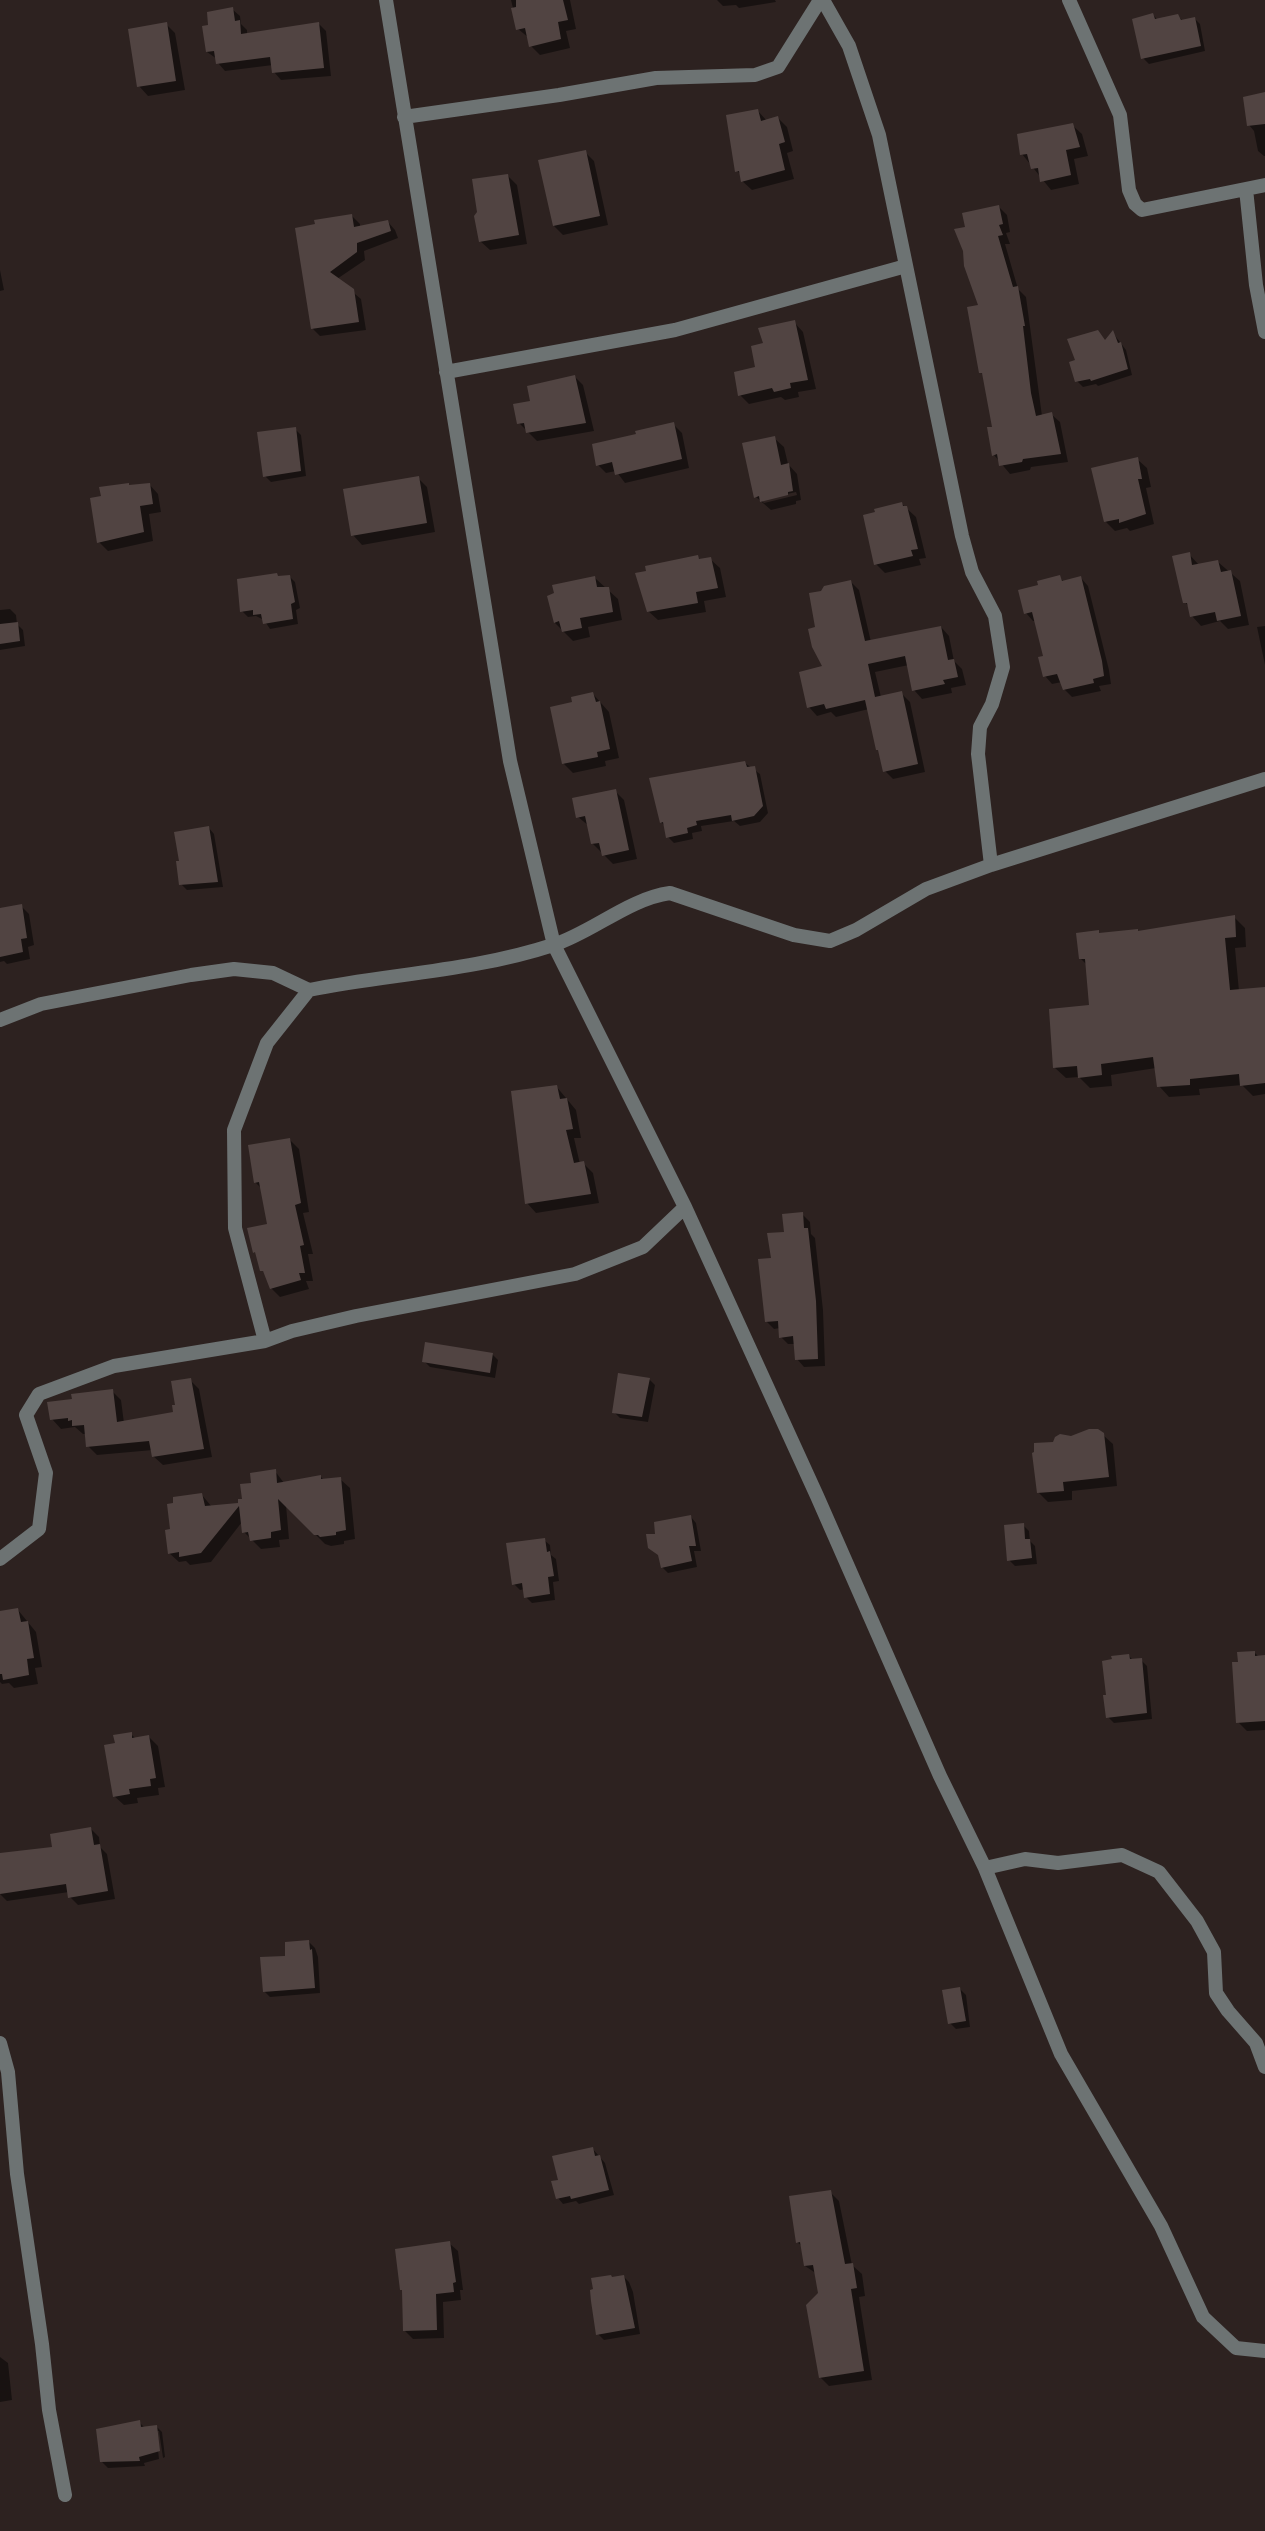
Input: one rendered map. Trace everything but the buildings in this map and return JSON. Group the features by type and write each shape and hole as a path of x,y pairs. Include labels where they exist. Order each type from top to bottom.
{"street":[{"path":"386,0 510,761 554,945 685,1208 828,1520 940,1776 985,1868 1061,2054 1161,2226 1203,2317 1236,2348 1265,2351"},
{"path":"404,117 656,78 755,75 778,67 821,0 849,46 879,135 962,536 972,572 995,616 1003,667 992,704 980,727 978,754 991,865"},
{"path":"1069,0 1119,115 1129,190 1135,204 1142,210 1265,184"},
{"path":"1246,189 1256,285 1265,332"},
{"path":"446,372 675,330 906,266"},
{"path":"0,1020 41,1004 234,969 273,973 309,990 358,980 465,966 554,945 613,918 651,896 670,893 794,935 830,941 856,930 926,889 991,865 1265,779"},
{"path":"265,1341 234,1228 234,1130 267,1043 309,990"},
{"path":"0,1559 39,1529 46,1473 26,1415 38,1394 114,1366 265,1341 292,1331 356,1316 575,1274 643,1247 685,1208"},
{"path":"985,1868 1024,1859 1058,1863 1122,1855 1159,1872 1203,1931 1214,1952 1216,1993 1256,2043 1265,2067"},
{"path":"0,2043 8,2072 17,2174 49,2410 65,2494"}]}
